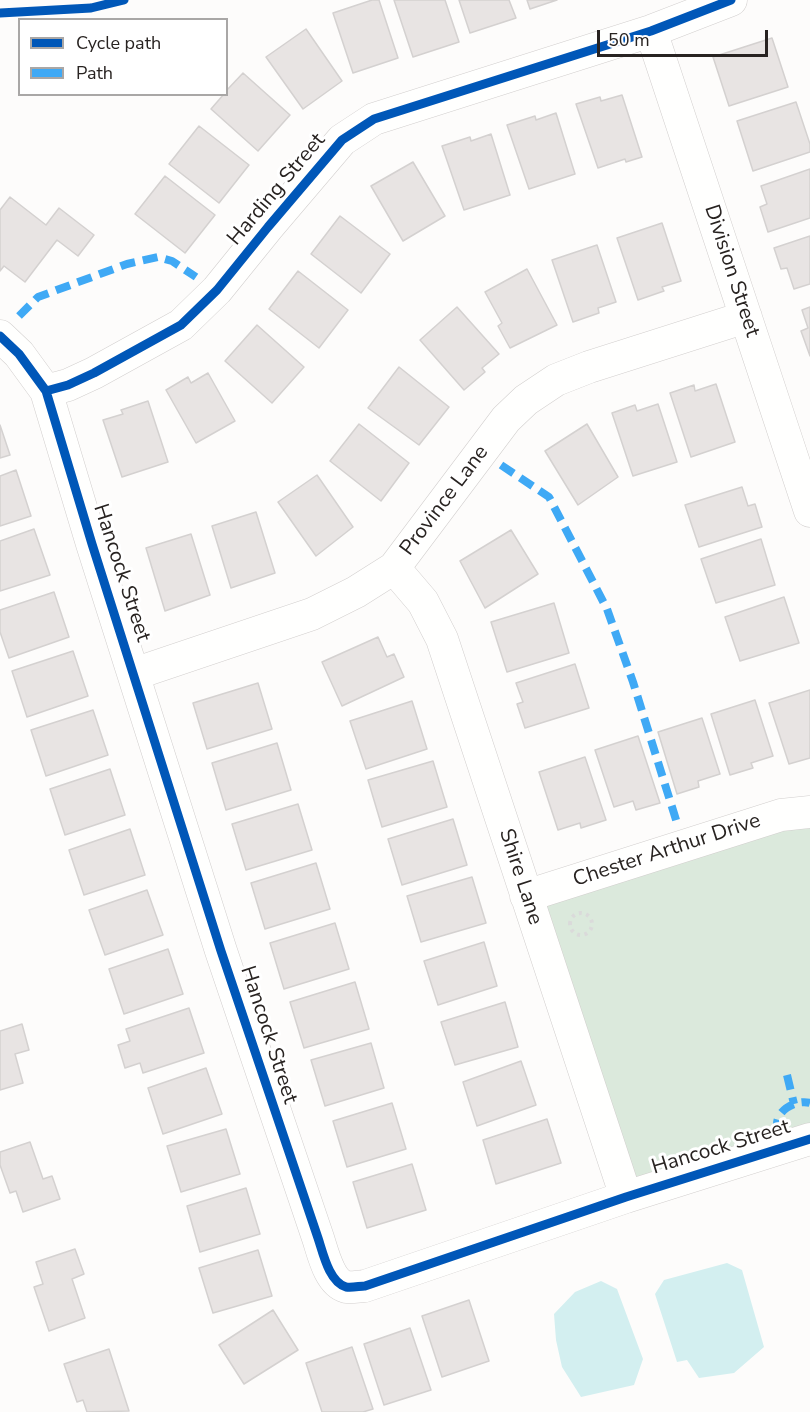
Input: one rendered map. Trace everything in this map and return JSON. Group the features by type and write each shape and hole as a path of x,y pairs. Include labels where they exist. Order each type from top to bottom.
{"street":[{"name":"Harding Street","path":"46,392 94,373 181,325 217,290 342,140 374,119 651,31 731,0"},
{"name":"Division Street","path":"651,31 810,511"},
{"name":"Province Lane","path":"134,674 312,614 356,592 394,568 506,419 526,400 555,380 746,317"},
{"name":"Hancock Street","path":"0,336 19,354 46,392 221,951 290,1158 331,1272 338,1282 347,1287 365,1286 626,1197 809,1143"},
{"name":"Shire Lane","path":"394,568 423,602 442,639 626,1197"},
{"name":"Chester Arthur Drive","path":"526,896 780,815 810,812"}],"path":[{"path":"579,913 585,914 590,919 591,929 586,934 576,934 570,926 571,919 579,913"},
{"path":"565,916 571,919"}],"green space":[{"path":"810,828 810,1125 634,1182 545,905 786,829"}],"water":[{"path":"727,1263 742,1270 764,1347 734,1373 699,1378 687,1360 677,1362 655,1294 664,1280"},
{"path":"601,1281 617,1289 643,1359 634,1385 581,1397 562,1367 556,1340 554,1314 575,1292"}],"building":[{"path":"372,0 379,0 398,58 353,73 333,13"},
{"path":"394,0 445,0 459,42 413,57"},
{"path":"459,0 509,0 516,18 470,33"},
{"path":"527,0 557,0 530,9"},
{"path":"306,29 342,81 303,109 266,57"},
{"path":"772,38 788,87 729,106 713,57"},
{"path":"243,73 290,115 258,151 211,109 222,96 228,96 228,89"},
{"path":"622,95 642,157 626,162 625,159 598,168 576,104 600,97 601,101"},
{"path":"796,102 810,144 810,152 753,171 737,121"},
{"path":"556,113 575,174 529,189 507,125 535,116 536,120"},
{"path":"199,126 249,165 219,203 169,164"},
{"path":"491,134 510,195 464,210 442,146 470,137 471,141"},
{"path":"413,162 445,216 403,241 371,186"},
{"path":"810,169 810,218 768,232 760,207 767,204 761,186"},
{"path":"165,176 215,215 185,253 135,214"},
{"path":"10,197 46,225 59,208 94,235 78,256 57,240 25,282 4,266 0,271 0,210"},
{"path":"340,216 390,254 361,293 311,254"},
{"path":"662,223 681,281 662,287 664,291 638,300 617,238"},
{"path":"810,236 810,284 794,289 787,268 781,269 774,248"},
{"path":"597,245 616,302 598,308 599,313 573,322 552,260"},
{"path":"527,269 557,325 510,348 498,326 502,323 485,292"},
{"path":"298,271 348,310 319,348 269,309"},
{"path":"457,307 499,354 482,368 485,372 464,390 420,340"},
{"path":"810,307 810,356 801,331 808,328 802,310"},
{"path":"257,325 304,367 272,403 225,361"},
{"path":"399,367 449,407 419,445 368,408"},
{"path":"208,373 235,421 196,443 166,390 188,377 191,383"},
{"path":"716,384 735,442 691,457 670,393 694,385 695,391"},
{"path":"148,401 168,462 122,477 103,420 123,414 121,410"},
{"path":"658,404 677,462 633,476 612,413 635,405 637,411"},
{"path":"359,424 409,463 381,501 330,461"},
{"path":"587,424 618,477 578,505 545,451"},
{"path":"0,425 10,455 0,458"},
{"path":"16,470 31,516 0,526 0,476"},
{"path":"317,475 353,527 316,556 278,502"},
{"path":"742,487 748,506 755,504 762,527 699,547 685,505"},
{"path":"256,512 275,573 231,588 212,526"},
{"path":"34,529 50,575 0,591 0,541"},
{"path":"511,530 538,574 485,608 460,561"},
{"path":"191,534 210,595 165,611 146,548"},
{"path":"761,539 775,585 716,603 701,559"},
{"path":"54,592 69,637 9,658 0,632 0,610"},
{"path":"784,597 799,643 740,661 725,617"},
{"path":"554,603 569,653 507,672 491,622"},
{"path":"378,637 387,657 394,654 404,677 342,706 322,662"},
{"path":"73,651 88,696 27,717 12,671"},
{"path":"575,664 589,708 525,728 517,704 523,702 516,683"},
{"path":"258,683 272,729 207,749 193,703"},
{"path":"810,690 810,758 789,764 769,703"},
{"path":"755,700 773,756 751,763 753,768 730,775 711,714"},
{"path":"412,701 427,749 366,769 350,721"},
{"path":"93,710 108,755 46,776 31,730"},
{"path":"702,718 720,774 698,781 699,787 677,794 658,732"},
{"path":"638,736 660,803 636,810 633,801 614,807 595,750"},
{"path":"277,743 291,790 226,810 212,763"},
{"path":"585,757 606,820 581,828 580,823 558,830 539,772"},
{"path":"433,761 447,807 382,827 368,780"},
{"path":"110,769 125,815 65,835 50,789"},
{"path":"298,804 312,850 246,870 232,824"},
{"path":"453,819 467,865 402,885 388,839"},
{"path":"130,829 145,875 84,895 69,850"},
{"path":"316,863 330,909 265,929 251,883"},
{"path":"472,877 486,923 421,942 407,896"},
{"path":"147,890 163,935 105,955 89,910"},
{"path":"335,923 349,969 284,989 270,943"},
{"path":"484,942 497,986 438,1005 424,961"},
{"path":"168,949 183,994 124,1014 109,969"},
{"path":"355,982 369,1029 304,1048 290,1002"},
{"path":"505,1002 518,1047 455,1065 441,1022"},
{"path":"189,1008 204,1053 143,1073 140,1063 125,1068 118,1045 130,1041 126,1029"},
{"path":"22,1024 29,1050 15,1054 23,1083 0,1090 0,1031"},
{"path":"371,1043 384,1088 325,1106 311,1060"},
{"path":"521,1061 536,1105 477,1126 463,1082"},
{"path":"206,1068 222,1114 163,1134 148,1088"},
{"path":"392,1103 406,1149 347,1167 333,1121"},
{"path":"547,1119 561,1163 496,1184 483,1140"},
{"path":"226,1129 240,1174 181,1192 167,1146"},
{"path":"30,1142 43,1179 52,1176 60,1199 23,1212 16,1191 10,1193 0,1165 0,1152"},
{"path":"412,1164 426,1210 367,1228 353,1182"},
{"path":"246,1188 260,1234 200,1252 187,1206"},
{"path":"75,1249 84,1274 72,1279 85,1318 49,1331 34,1287 43,1284 36,1262"},
{"path":"258,1250 272,1296 213,1313 199,1268"},
{"path":"469,1300 489,1361 442,1377 422,1316"},
{"path":"273,1310 298,1350 244,1384 219,1345"},
{"path":"410,1328 431,1390 384,1405 364,1344"},
{"path":"352,1347 373,1409 363,1412 322,1412 306,1363"},
{"path":"109,1349 129,1411 87,1412 83,1400 77,1402 64,1364"}],"marked path":[{"path":"19,316 38,297 127,264 158,257 172,261 196,277"},
{"path":"501,465 549,497 607,609 633,682 677,823"},
{"path":"787,1075 794,1104"},
{"path":"780,1134 777,1126 784,1110 794,1104 810,1103"}],"cycle path":[{"path":"0,13 91,8 124,0"},
{"path":"46,391 68,385 94,373 181,325 217,290 342,140 374,119 651,31 731,0"},
{"path":"0,336 19,354 46,391 221,951 325,1259 331,1273 340,1284 346,1287 365,1286 626,1197 810,1139"}]}
